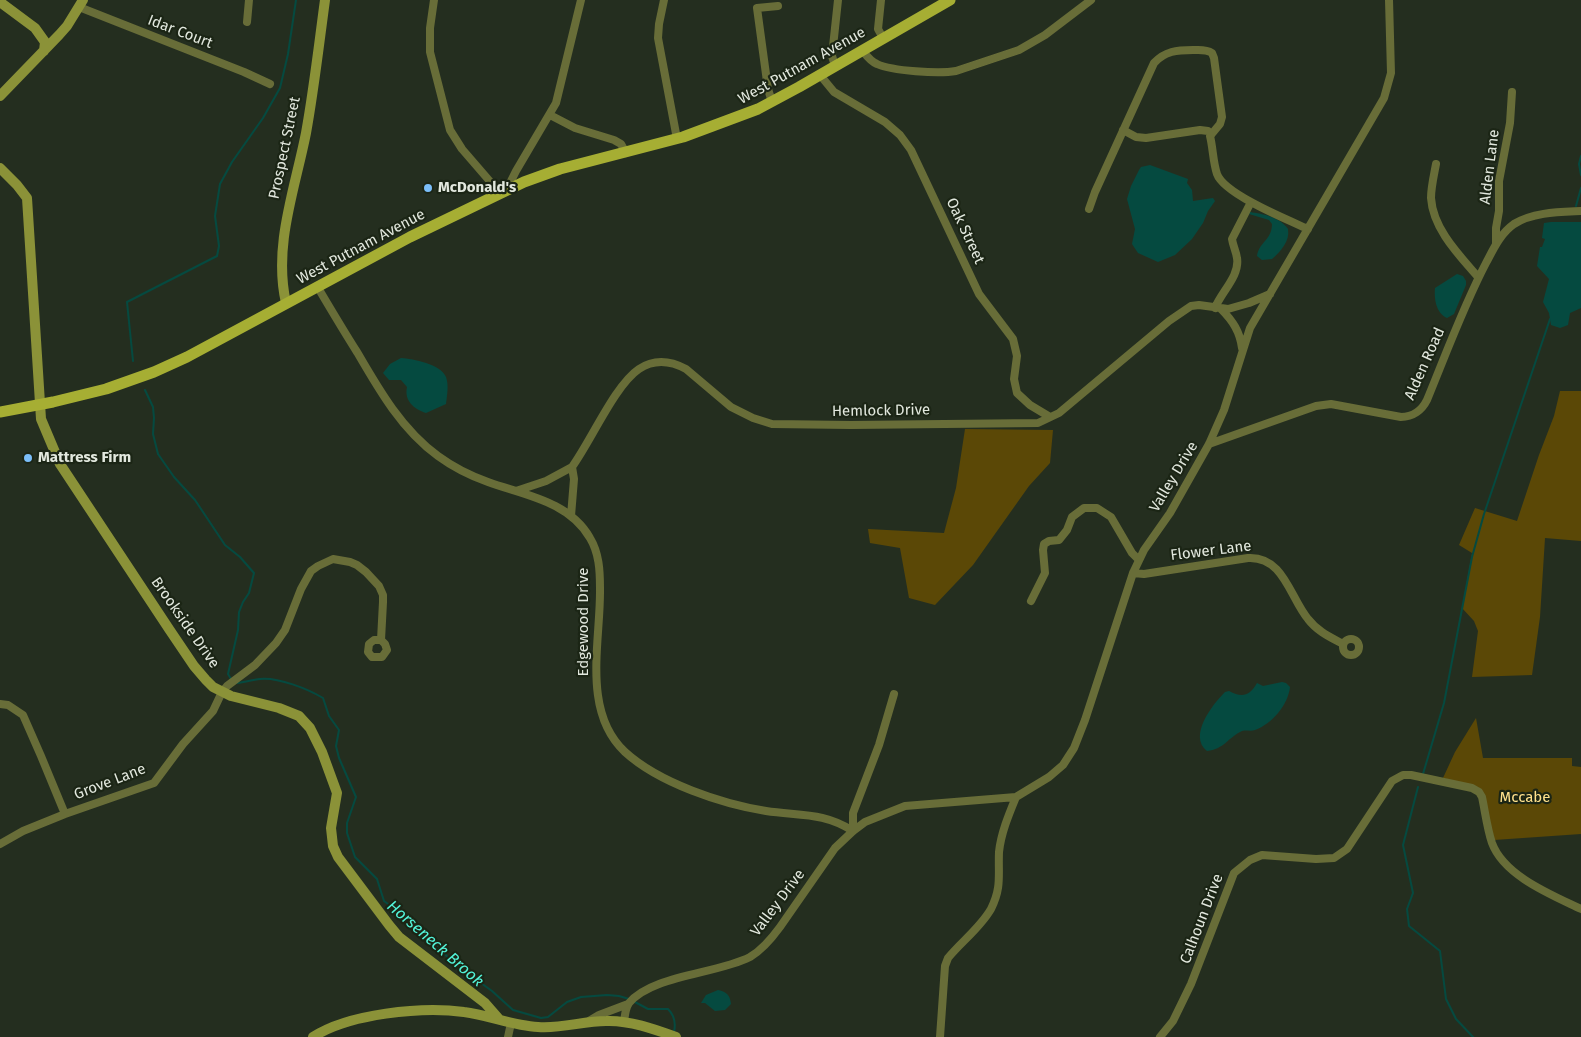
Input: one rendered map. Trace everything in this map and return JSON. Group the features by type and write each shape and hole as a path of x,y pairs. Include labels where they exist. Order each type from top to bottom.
{"main road":[{"name":"West Putnam Avenue","path":"0,412 94,392 154,372 410,236 504,191 549,173 677,139 744,116 820,75 950,0"}],"street":[{"path":"247,22 249,0"},
{"name":"Prospect Street","path":"286,303 282,282 286,218 305,134 325,0"},
{"path":"434,0 430,28 430,52 450,130 462,149 504,191 550,115 561,87 581,0"},
{"path":"664,0 658,38 677,139"},
{"path":"835,66 832,56 838,0"},
{"path":"881,0 878,29 883,38"},
{"path":"862,50 870,60 887,67 946,73 956,71 1018,50 1044,35 1091,0"},
{"name":"Valley Drive","path":"588,1022 660,984 726,966 752,956 770,939 792,912 835,848 866,822 905,806 1016,796 1049,777 1063,765 1074,748 1085,720 1133,573 1144,550 1170,513 1209,444 1224,410 1250,328 1384,98 1391,73 1389,0"},
{"path":"0,2 35,28 45,42 44,51"},
{"path":"0,96 67,26 81,3"},
{"name":"Idar Court","path":"81,3 270,84"},
{"path":"772,102 768,89 757,8 778,6"},
{"path":"1089,209 1154,64 1159,58 1174,50 1206,50 1212,53 1222,117 1220,124 1211,135"},
{"name":"Oak Street","path":"820,75 834,92 885,122 900,135 911,150 979,294 1013,339 1017,356 1014,380 1017,393 1030,405 1050,417"},
{"name":"Alden Lane","path":"1496,244 1499,182 1510,124 1512,92"},
{"path":"550,115 575,128 614,140 621,144 626,153"},
{"path":"1124,130 1136,136 1146,138 1200,130 1208,132 1211,135 1217,174 1223,182 1251,202 1308,229"},
{"path":"1436,164 1431,198 1436,221 1478,277"},
{"name":"Brookside Drive","path":"0,168 24,192 28,204 41,419 66,474 194,666 206,680 239,699 290,712 299,716 304,721 316,738 337,793 330,828 333,846 338,858 389,926 400,937 484,1003 499,1019"},
{"path":"1242,350 1241,338 1237,328 1218,308 1219,298 1235,275 1237,259 1232,239 1251,202"},
{"name":"Alden Road","path":"1209,444 1316,406 1331,404 1401,417 1418,412 1423,408 1427,400 1478,277 1504,232 1524,219 1535,216 1581,211"},
{"name":"Edgewood Drive","path":"317,286 380,390 398,416 417,438 439,457 455,467 481,479 555,505 572,516 588,535 598,558 600,596 598,692 602,715 618,745 636,761 655,772 686,788 714,799 767,811 820,816 841,823 853,831"},
{"name":"Hemlock Drive","path":"516,491 546,481 572,467 624,384 639,369 650,364 670,362 686,369 731,407 752,418 772,424 1038,423 1059,413 1169,321 1191,306 1199,305 1218,308 1249,303 1270,294"},
{"path":"572,467 574,479 572,516"},
{"path":"1032,601 1045,573 1044,544 1049,541 1059,540 1067,530 1072,517 1084,508 1097,508 1111,517 1129,548 1139,560"},
{"name":"Flower Lane","path":"1133,573 1144,574 1248,558 1262,560 1285,578 1307,618 1322,633 1343,644"},
{"path":"224,689 255,664 276,643 285,630 311,571 333,560 357,565 379,586 383,595 381,640"},
{"name":"Grove Lane","path":"0,844 23,831 65,814 154,783 183,744 213,711 224,689"},
{"path":"853,831 853,813 879,746 894,694"},
{"path":"0,704 8,705 23,715 65,814"},
{"name":"Calhoun Drive","path":"1160,1037 1173,1021 1191,984 1234,873 1250,860 1262,855 1316,859 1334,858 1347,849 1360,832 1392,781 1403,775 1410,774 1472,788 1479,792 1482,796 1492,843 1500,859 1525,880 1581,909"},
{"path":"940,1037 945,966 948,958 983,922 992,907 1000,885 999,853 1002,838 1016,796"},
{"path":"624,1022 631,1001"},
{"path":"313,1037 328,1028 352,1020 422,1010 465,1012 541,1028 588,1022 624,1022 672,1036"},
{"path":"508,1037 511,1023"}],"green space":[{"path":"1560,391 1581,391 1581,541 1545,538 1540,617 1532,675 1472,677 1478,631 1474,621 1462,608 1472,553 1459,545 1475,508 1517,521 1554,416"},
{"path":"965,429 1053,430 1050,463 1029,486 973,565 935,605 909,598 900,548 870,543 868,529 944,533 956,488"},
{"name":"Mccabe","path":"1476,718 1483,758 1572,758 1572,766 1581,767 1581,834 1494,840 1482,792 1478,787 1443,778 1455,752"}],"water":[{"path":"1150,165 1188,179 1187,183 1192,190 1193,201 1213,198 1215,201 1192,239 1175,255 1158,262 1138,253 1132,244 1135,229 1127,199 1131,186 1141,167"},
{"path":"1250,212 1276,219 1288,229 1286,242 1272,259 1262,260 1257,256 1260,247 1270,234 1272,224 1269,220 1249,214"},
{"path":"1581,222 1581,308 1570,313 1568,325 1560,328 1551,325 1549,313 1543,302 1549,279 1537,266 1540,247 1542,247 1545,239 1542,238 1544,223"},
{"path":"1457,274 1463,276 1466,285 1454,314 1447,318 1440,313 1436,305 1435,288"},
{"path":"401,358 426,363 443,372 446,377 448,390 446,404 426,413 411,404 406,392 407,387 401,380 389,380 383,373 390,364"},
{"path":"1282,682 1290,687 1289,694 1283,707 1273,719 1253,731 1242,731 1218,748 1207,751 1202,745 1201,729 1209,712 1225,692 1229,691 1242,695 1252,691 1257,683 1263,686"},
{"path":"718,990 728,994 730,998 731,1004 725,1010 715,1011 705,1003 701,1003 706,995"}],"waterway":[{"name":"Horseneck Brook","path":"133,361 127,302 217,256 219,246 215,216 220,184 280,88 288,54 296,0"},
{"path":"1581,156 1579,164 1581,175"},
{"path":"1576,206 1581,188"},
{"path":"1423,774 1444,703 1472,557 1484,514 1550,319"},
{"name":"Horseneck Brook","path":"145,390 153,407 153,434 158,454 174,477 195,500 225,545 240,557 254,573 249,593 239,612 238,630 228,674 231,679"},
{"name":"Horseneck Brook","path":"235,682 260,679 275,680 301,688 323,698 329,716 339,730 336,746 339,758 356,797 347,823 347,833 355,857 377,879 384,901 424,931 452,962 492,991 513,1010 541,1018 548,1017 567,1002 581,997 607,995 629,999"},
{"path":"1418,787 1403,845 1413,893 1407,909 1409,926 1440,951 1446,999 1456,1019 1473,1037"},
{"name":"Horseneck Brook","path":"633,1001 648,1009 668,1009 674,1020 674,1032"}],"place":[{"name":"McDonald's","path":"428,188"},
{"name":"Mattress Firm","path":"28,458"}]}
